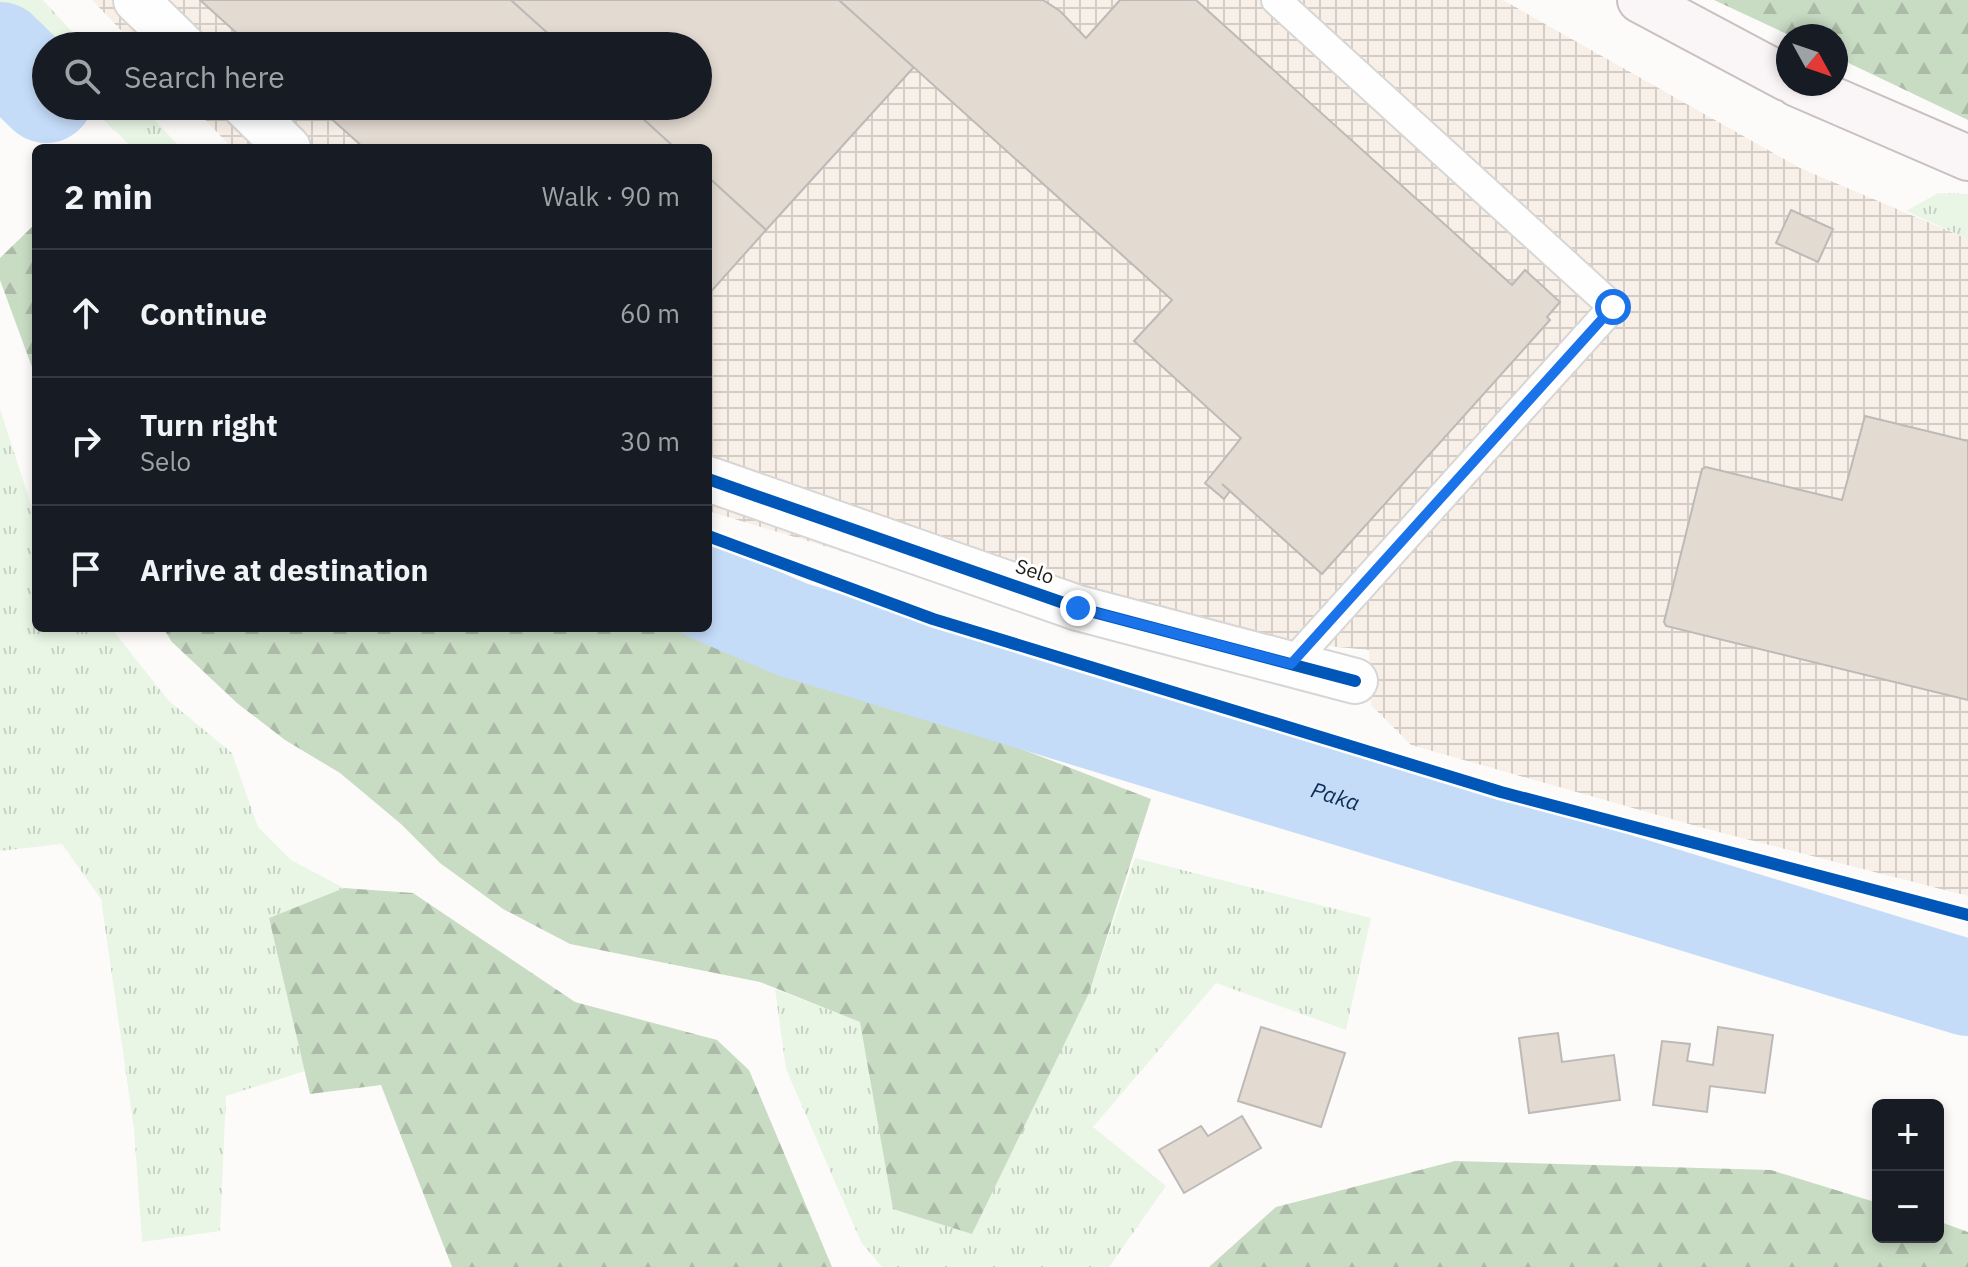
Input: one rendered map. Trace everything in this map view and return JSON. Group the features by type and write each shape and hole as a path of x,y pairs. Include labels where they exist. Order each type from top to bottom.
{"main road":[{"path":"1640,0 1776,73"},
{"path":"1825,96 1968,158"}],"street":[{"path":"136,0 169,32"},
{"path":"259,120 284,144"},
{"name":"Selo","path":"712,480 1078,608 1355,681"}],"lane":[{"path":"1276,0 1613,307 1291,664"}],"shaded area":[{"path":"92,0 1503,0 1800,168 1968,239 1968,896 1703,828 1411,745 1371,705 1369,650 1076,622 712,512 712,144 228,144 205,120 712,120 712,32 123,32"}],"green space":[{"path":"0,0 43,0 72,32 32,32 32,48 0,13"},
{"path":"1714,0 1968,0 1968,120 1848,63 1848,24 1776,24 1776,29"},
{"path":"104,120 154,120 177,144 129,144"},
{"path":"1938,193 1968,194 1968,239 1906,211"},
{"path":"32,227 32,367 0,280 0,258"},
{"path":"0,409 32,508 32,632 114,632 169,701 232,753 258,827 291,860 344,888 269,918 305,1071 226,1096 220,1231 142,1242 134,1129 101,899 62,844 0,851"},
{"path":"712,630 1151,799 1089,993 972,1234 893,1209 860,1022 760,982 570,944 503,909 440,863 401,824 340,773 285,740 237,703 172,642 166,632 712,632"},
{"path":"1135,858 1371,918 1346,1030 1216,983 1093,1127 1166,1186 1109,1267 882,1267 861,1242 786,1069 775,989 861,1022 893,1209 1089,993"},
{"path":"344,888 413,893 575,1002 717,1040 749,1070 832,1267 452,1267 381,1085 310,1094 269,918"},
{"path":"1455,1161 1771,1170 1872,1201 1872,1243 1944,1243 1944,1223 1968,1232 1968,1267 1209,1267 1276,1207"}],"building":[{"path":"200,0 511,0 546,32 235,32"},
{"path":"511,0 839,0 914,67 766,230 712,181 712,144 671,144 644,120 712,120 712,32 546,32"},
{"path":"839,0 1043,0 1060,11 1086,38 1120,0 1196,0 1512,285 1525,270 1560,302 1547,317 1550,320 1322,574 1230,491 1224,499 1205,483 1241,438 1134,341 1172,300"},
{"path":"333,120 644,120 671,144 360,144"},
{"path":"712,181 766,230 712,291"},
{"path":"1791,210 1833,229 1818,262 1776,243"},
{"path":"1865,416 1968,441 1968,700 1666,626 1664,622 1702,469 1706,467 1842,500"},
{"path":"1261,1027 1345,1053 1321,1127 1238,1101"},
{"path":"1718,1027 1773,1035 1765,1093 1710,1086 1707,1112 1653,1105 1662,1041 1690,1044 1687,1061 1713,1065"},
{"path":"1558,1033 1562,1062 1614,1055 1620,1100 1529,1113 1519,1038"},
{"path":"1242,1116 1261,1148 1184,1193 1159,1150 1201,1126 1208,1136"}],"waterway":[{"name":"Paka","path":"0,50 32,81"},
{"name":"Paka","path":"712,595 791,629 1968,988"}],"cycle path":[{"path":"712,480 1078,608 1355,681"},
{"path":"712,537 933,619 1501,792 1968,915"}],"route":[{"path":"1078,608 1291,664 1613,307"}]}
